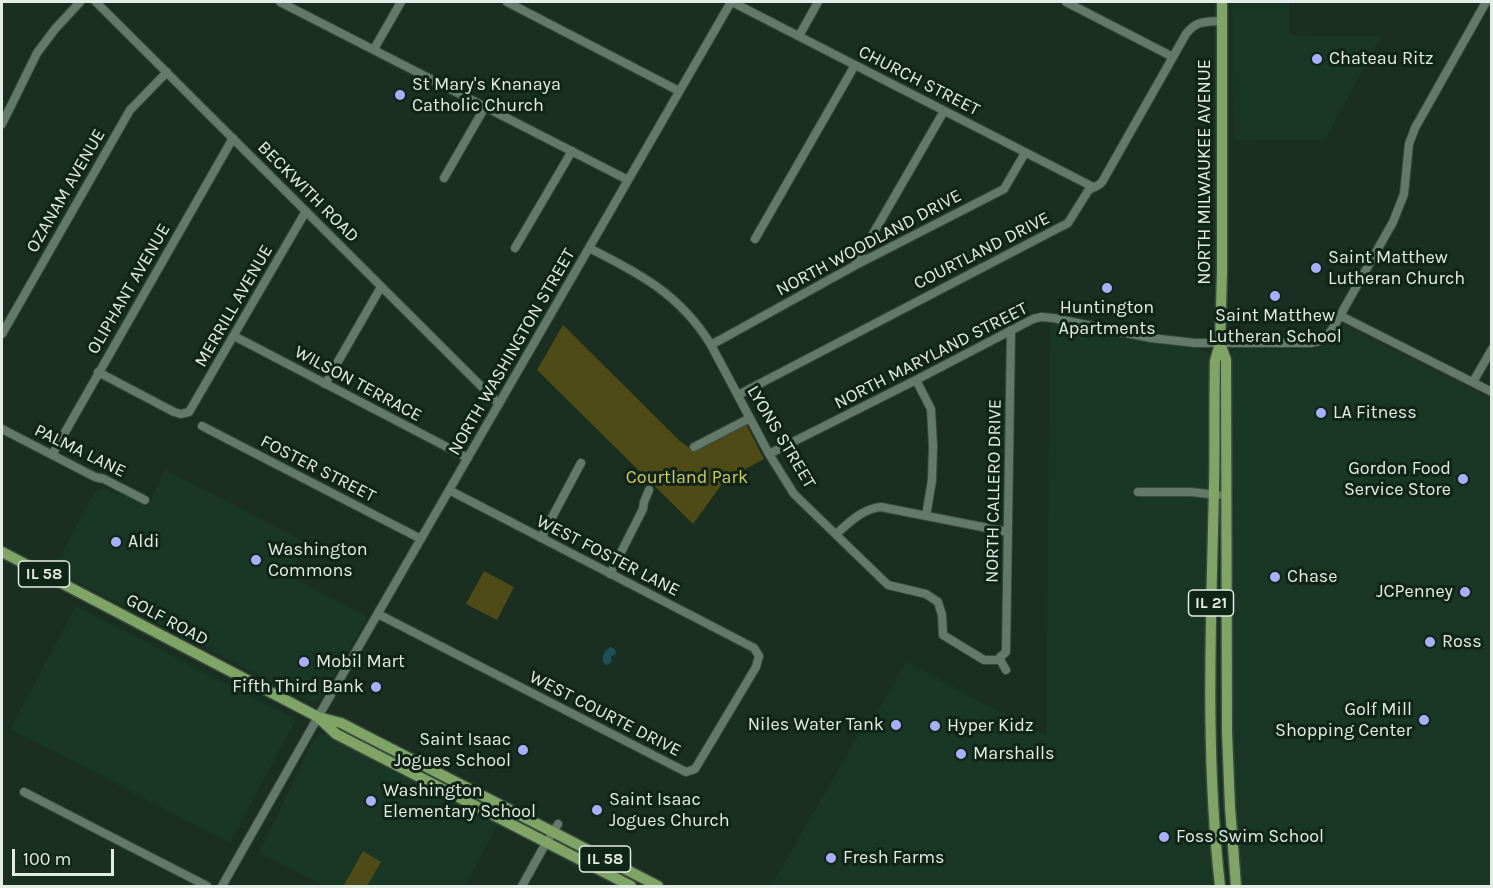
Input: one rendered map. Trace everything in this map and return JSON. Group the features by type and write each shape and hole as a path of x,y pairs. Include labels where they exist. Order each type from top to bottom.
{"main road":[{"name":"NORTH MILWAUKEE AVENUE","path":"1220,886 1213,809 1210,729 1215,361 1220,343 1222,247 1222,2"},
{"name":"NORTH MILWAUKEE AVENUE","path":"1220,343 1226,360 1227,742 1236,886"},
{"name":"GOLF ROAD","path":"2,552 318,717"},
{"name":"IL 58","path":"318,717 341,723 556,828 658,886"},
{"name":"IL 58","path":"318,717 336,734 630,886"}],"street":[{"path":"2,124 38,53 55,29 80,2"},
{"name":"BECKWITH ROAD","path":"96,2 499,404"},
{"path":"280,2 628,180"},
{"path":"374,49 401,2"},
{"path":"507,2 679,92"},
{"name":"NORTH WASHINGTON STREET","path":"222,886 732,2"},
{"name":"CHURCH STREET","path":"732,2 1093,188"},
{"path":"799,36 818,2"},
{"path":"1066,2 1173,57"},
{"name":"NORTH MARYLAND STREET","path":"769,454 1034,319 1047,317 1166,340 1220,343 1311,343 1320,341 1328,335 1341,316 1389,230 1404,194 1409,144 1415,128 1486,2"},
{"name":"COURTLAND DRIVE","path":"738,395 1068,223 1088,191 1096,188 1102,182 1192,27 1197,23 1222,21"},
{"path":"755,239 855,65"},
{"name":"OZANAM AVENUE","path":"2,334 130,110 167,72"},
{"path":"444,178 485,106"},
{"path":"854,266 944,111"},
{"name":"OLIPHANT AVENUE","path":"52,455 233,138"},
{"path":"515,248 572,151"},
{"name":"NORTH WOODLAND DRIVE","path":"711,345 854,266 1004,189 1025,153"},
{"name":"MERRILL AVENUE","path":"98,372 174,412 185,414 192,408 306,211"},
{"name":"LYONS STREET","path":"589,248 627,267 660,288 700,327 769,454 794,494 888,585 926,594 938,602 942,615 943,635 984,660 999,658"},
{"path":"325,384 381,287"},
{"path":"1341,316 1491,392"},
{"name":"NORTH CALLERO DRIVE","path":"999,658 1006,652 1011,330"},
{"name":"WILSON TERRACE","path":"234,336 468,458"},
{"path":"1473,382 1491,349"},
{"path":"916,380 931,409 932,480 926,516"},
{"path":"694,447 750,418"},
{"name":"FOSTER STREET","path":"202,426 421,539"},
{"name":"PALMA LANE","path":"2,429 145,500"},
{"path":"541,538 581,463"},
{"name":"WEST FOSTER LANE","path":"449,490 754,648"},
{"path":"610,574 644,509 649,490"},
{"path":"1138,492 1191,492 1226,496"},
{"path":"836,534 859,514 881,507 1008,532"},
{"name":"WEST COURTE DRIVE","path":"378,614 686,772 695,769 756,667 759,656 754,648"},
{"path":"999,658 1006,670"},
{"path":"24,792 207,886"},
{"path":"522,886 556,828"}],"shaded area":[{"path":"1232,2 1289,2 1289,35 1381,36 1325,140 1233,141"},
{"path":"1050,323 1199,349 1208,352 1211,356 1204,736 1214,886 771,886 863,727 868,729 906,662 1046,735"},
{"name":"Golf Mill Shopping Center","path":"1343,326 1348,326 1491,398 1491,886 1242,886 1234,789 1230,573 1233,536 1230,482 1230,357 1233,350 1248,348 1313,349 1326,345"},
{"name":"Washington Commons","path":"165,469 307,543 289,576 368,617 319,700 313,702 302,698 50,568 56,558 59,559 91,498 97,491 103,488 118,495 119,492 148,507"},
{"path":"76,606 296,719 230,843 10,729"},
{"name":"Washington Elementary School","path":"329,734 499,822 465,886 324,886 259,853 312,742 318,735"}],"green space":[{"name":"Courtland Park","path":"563,325 680,441 694,451 746,424 764,459 725,480 693,524 537,370"},
{"path":"484,571 514,587 497,620 466,604"},
{"path":"363,851 381,862 367,886 344,885"}],"water":[{"path":"610,647 615,649 616,654 606,665 603,662 603,655"}],"place":[{"name":"Chateau Ritz","path":"1317,59"},
{"name":"St Mary's Knanaya Catholic Church","path":"400,95"},
{"name":"Saint Matthew Lutheran Church","path":"1316,268"},
{"name":"Huntington Apartments","path":"1107,288"},
{"name":"Saint Matthew Lutheran School","path":"1275,296"},
{"name":"LA Fitness","path":"1321,413"},
{"name":"Gordon Food Service Store","path":"1463,479"},
{"name":"Aldi","path":"116,542"},
{"name":"Washington Commons","path":"256,560"},
{"name":"Chase","path":"1275,577"},
{"name":"JCPenney","path":"1465,592"},
{"name":"Ross","path":"1430,642"},
{"name":"Mobil Mart","path":"304,662"},
{"name":"Fifth Third Bank","path":"376,687"},
{"name":"Golf Mill Shopping Center","path":"1424,720"},
{"name":"Niles Water Tank","path":"896,725"},
{"name":"Hyper Kidz","path":"935,726"},
{"name":"Saint Isaac Jogues School","path":"523,750"},
{"name":"Marshalls","path":"961,754"},
{"name":"Washington Elementary School","path":"371,801"},
{"name":"Saint Isaac Jogues Church","path":"597,810"},
{"name":"Foss Swim School","path":"1164,837"},
{"name":"Fresh Farms","path":"831,858"}]}
